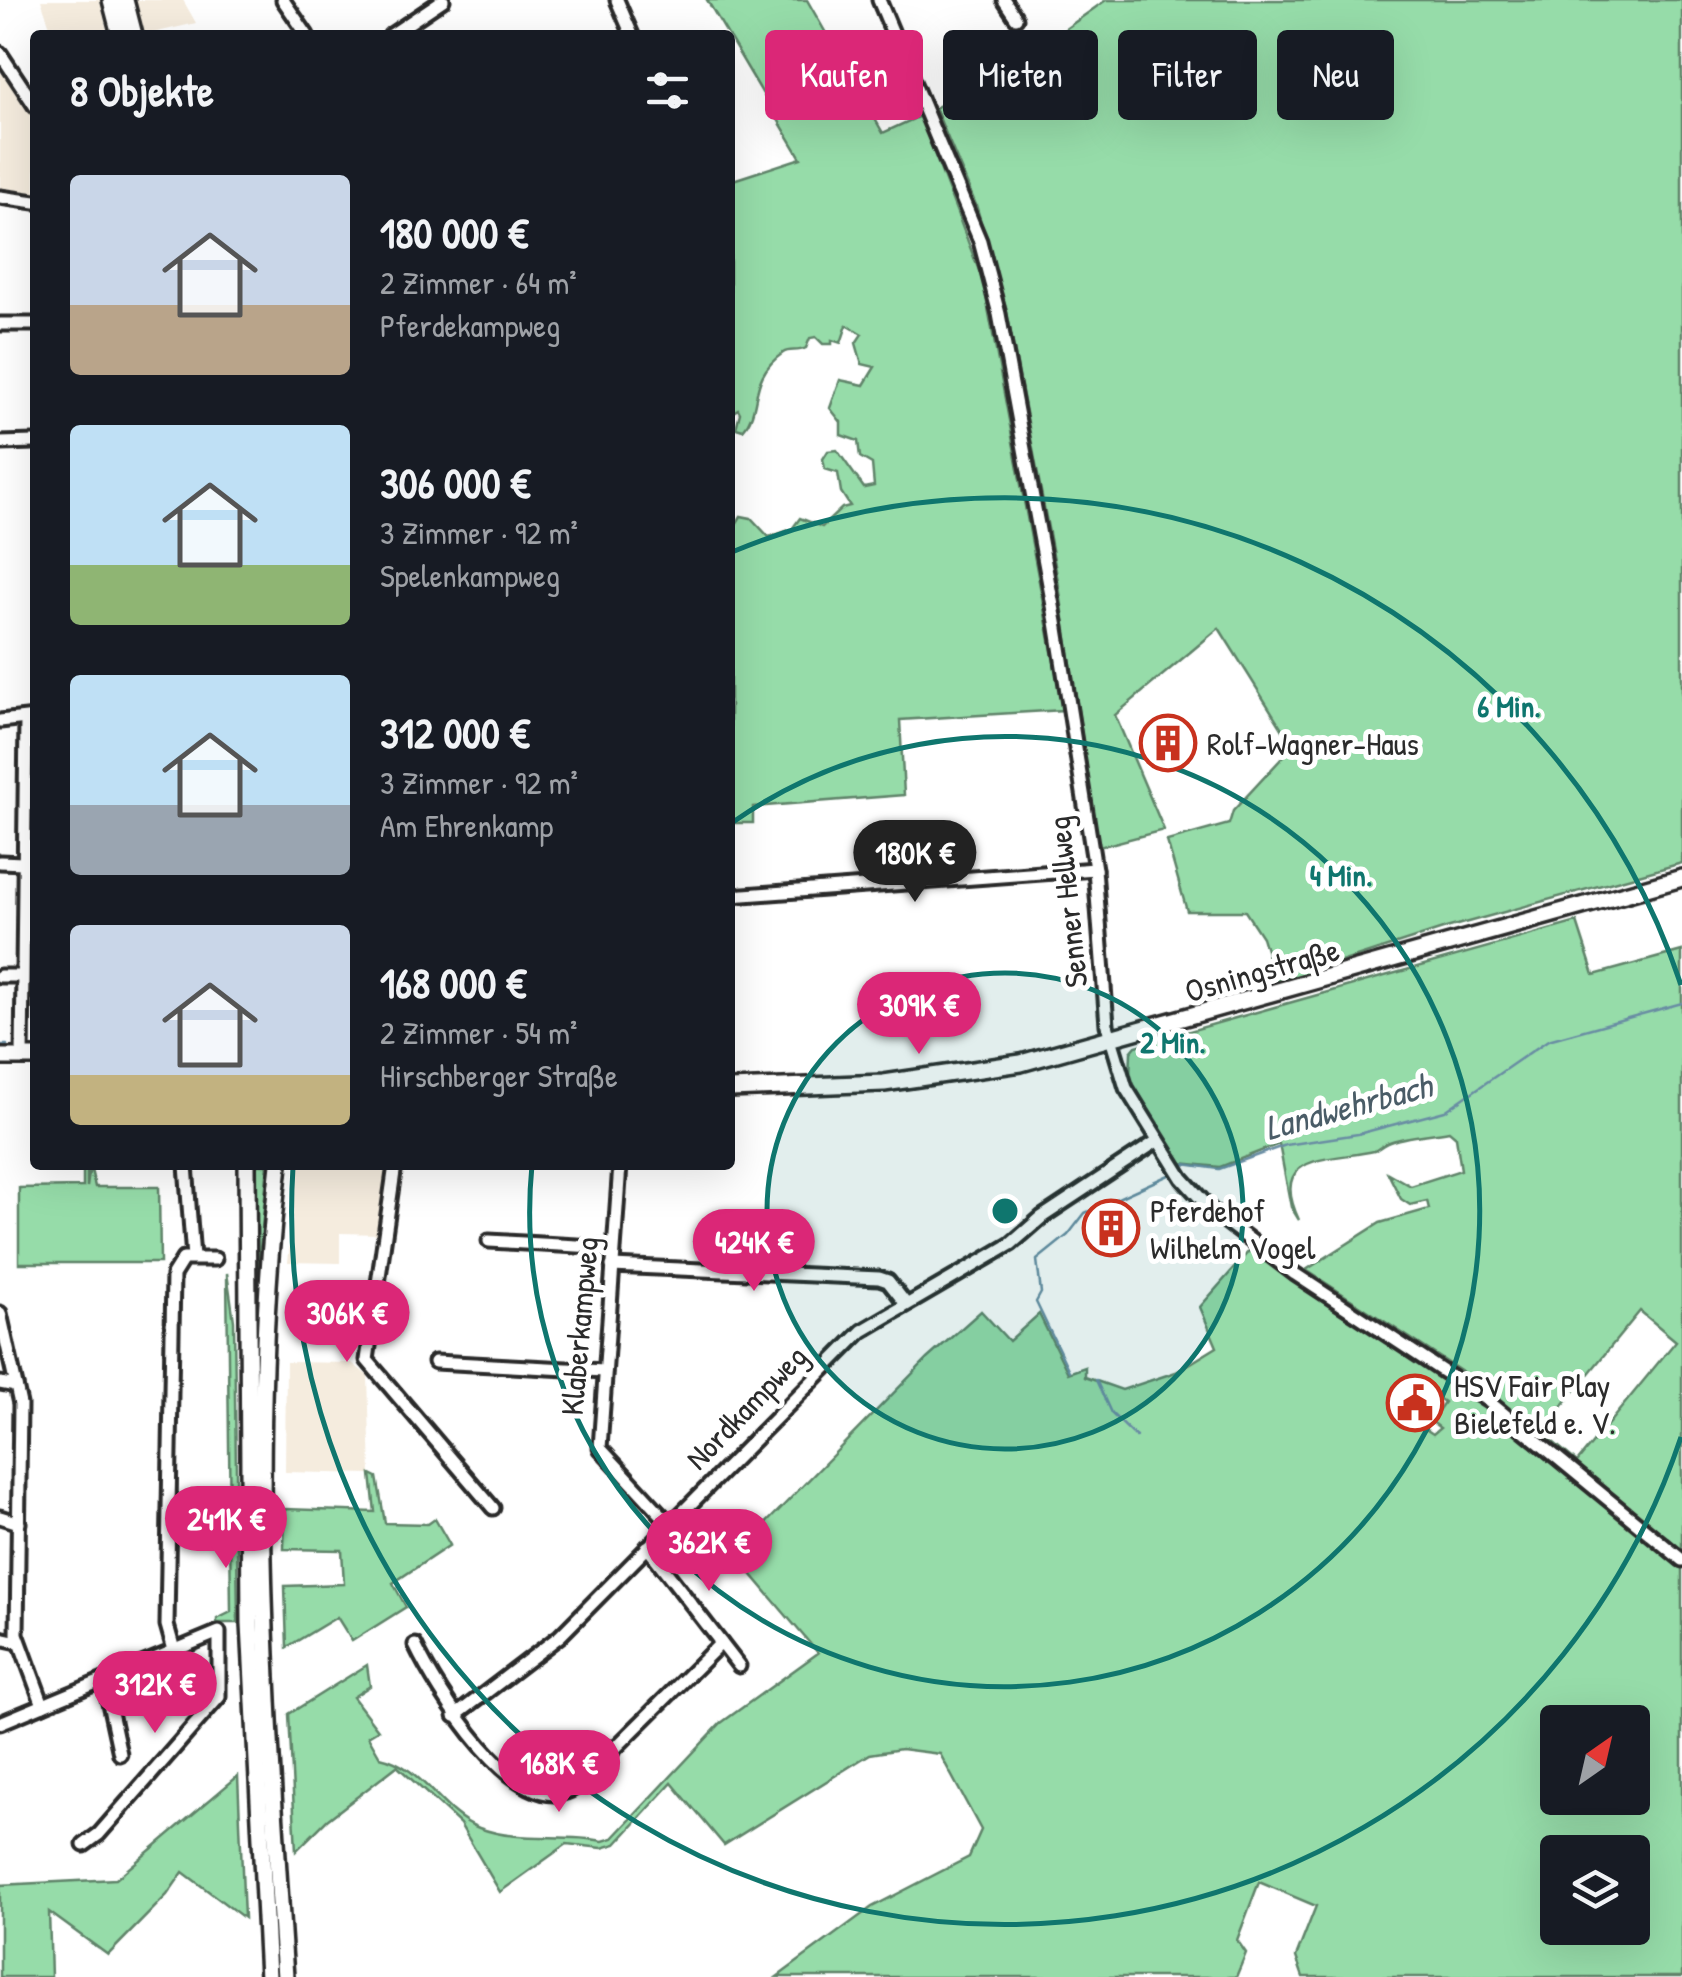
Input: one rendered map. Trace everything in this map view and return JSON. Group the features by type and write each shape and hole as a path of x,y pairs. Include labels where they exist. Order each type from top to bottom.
{"main road":[{"path":"111,0 119,30"},
{"path":"124,0 133,30"},
{"name":"Osningstraße","path":"735,1089 884,1083 962,1074 1110,1041 1682,878"},
{"path":"0,1057 29,1057"},
{"path":"247,1170 244,1260 250,1623 268,1977"},
{"path":"279,1170 268,1309 265,1542 285,1977"}],"street":[{"path":"283,0 304,30"},
{"path":"398,30 442,0"},
{"path":"618,0 630,30"},
{"name":"Senner Hellweg","path":"879,0 980,241 999,314 1056,622 1095,870 1110,1041 1126,1088 1192,1191 1222,1220 1294,1274 1488,1401 1682,1560"},
{"path":"1004,0 1016,18"},
{"path":"0,52 30,98"},
{"path":"0,198 30,201"},
{"path":"0,324 30,324"},
{"path":"0,443 30,442"},
{"path":"0,721 30,718 22,976 29,1057"},
{"path":"0,862 23,862"},
{"path":"735,896 1095,870"},
{"path":"0,976 22,976"},
{"name":"Nordkampweg","path":"456,1716 547,1647 850,1341 1011,1244 1042,1217 1157,1141"},
{"path":"186,1170 193,1258"},
{"path":"394,1170 367,1360 380,1381 493,1508"},
{"name":"Klaberkampweg","path":"620,1170 600,1448 670,1524"},
{"path":"489,1241 613,1248"},
{"path":"174,1650 167,1625 172,1275 180,1261 215,1259"},
{"path":"612,1266 878,1278 888,1281 906,1304"},
{"path":"0,1313 20,1404 18,1642 44,1705"},
{"path":"435,1362 604,1371"},
{"path":"0,1383 16,1386"},
{"path":"0,1517 19,1523"},
{"path":"647,1547 738,1666"},
{"path":"0,1724 219,1632 219,1697 99,1834 84,1845"},
{"path":"0,1638 18,1642"},
{"path":"415,1644 474,1740 537,1790 564,1794 721,1642"},
{"path":"104,1680 120,1754"}],"shaded area":[{"path":"41,0 100,0 107,30 51,30"},
{"path":"135,0 183,0 196,23 166,30 143,30"},
{"path":"4,72 30,111 30,192 0,189 0,74"},
{"path":"297,1170 390,1170 381,1234 340,1233 340,1263 288,1262"},
{"path":"286,1362 352,1363 368,1376 371,1474 285,1472"}],"green space":[{"path":"707,0 807,0 824,30 765,30 765,97 735,47 735,30 725,30"},
{"path":"1106,0 1682,0 1682,863 1446,928 1276,983 1262,937 1245,911 1187,911 1167,841 1229,824 1233,811 1293,746 1219,628 1115,715 1164,830 1099,847 1059,586 1006,307 976,205 935,108 943,103 943,120 1098,120 1098,30 1064,30"},
{"path":"778,120 876,120 883,133 911,120 922,120 983,281 1063,710 900,720 904,795 753,807 753,823 735,823 735,526 741,516 751,518 769,537 792,529 800,518 822,527 842,508 850,506 841,492 838,473 825,469 823,459 828,451 837,450 864,488 874,486 872,464 860,457 858,441 841,435 841,422 830,408 840,380 864,385 875,367 862,364 856,343 862,334 847,325 841,343 832,340 832,344 823,344 816,337 810,338 806,348 786,352 772,363 764,372 749,421 743,430 736,428 740,413 735,411 735,179 801,158"},
{"path":"1577,922 1594,975 1682,951 1682,1977 1303,1977 1296,1957 1316,1906 1259,1882 1237,1940 1246,1953 1236,1977 777,1977 872,1907 969,1857 981,1830 940,1754 901,1749 870,1754 724,1845 672,1783 616,1844 602,1848 567,1844 500,1892 460,1824 397,1766 327,1820 296,1851 289,1714 367,1665 370,1686 353,1697 378,1730 368,1736 380,1757 395,1762 420,1779 465,1821 509,1835 603,1841 613,1838 721,1723 818,1653 735,1555 927,1359 981,1311 1009,1341 1039,1314 1068,1373 1085,1367 1085,1377 1122,1390 1176,1372 1217,1347 1200,1307 1250,1250 1482,1406 1488,1400 1479,1383 1306,1270 1380,1223 1429,1209 1427,1201 1410,1205 1401,1199 1388,1173 1411,1186 1461,1170 1456,1137 1449,1131 1410,1137 1374,1151 1308,1164 1297,1171 1291,1182 1291,1198 1299,1220 1291,1207 1279,1144 1220,1167 1180,1163 1130,1078 1131,1052 1136,1046","holes":["1640,1311 1676,1341 1577,1462 1541,1432","1411,1380 1444,1402 1431,1421 1440,1428 1433,1434 1392,1407"]},
{"path":"83,1170 87,1170 87,1187 91,1170 95,1187 159,1187 160,1263 19,1263 19,1188 83,1187"},
{"path":"253,1170 268,1170 257,1281 267,1804 278,1977 273,1977 256,1585"},
{"path":"227,1273 234,1321 238,1623 217,1623 217,1619 231,1612"},
{"path":"371,1474 377,1477 385,1523 428,1524 435,1519 450,1545 393,1583 406,1607 352,1641 337,1617 287,1647 285,1586 344,1584 342,1550 284,1549 285,1509 375,1512"},
{"path":"238,1776 244,1918 183,1872 167,1895 108,1955 49,1912 51,1977 0,1977 0,1885 116,1879"}],"waterway":[{"name":"Landwehrbach","path":"1184,1164 1219,1169 1286,1145 1358,1134 1445,1111 1548,1040 1682,1003"},
{"path":"0,1045 7,1045"},
{"name":"Landwehrbach","path":"1069,1371 1036,1302 1041,1293 1037,1260 1068,1235 1085,1213 1171,1174"},
{"name":"Landwehrbach","path":"1096,1380 1111,1413 1136,1437"}],"place":[{"name":"Rolf-Wagner-Haus","path":"1168,743"},
{"name":"Pferdehof Wilhelm Vogel","path":"1111,1228"},
{"name":"HSV Fair Play Bielefeld e. V.","path":"1415,1403"}]}
